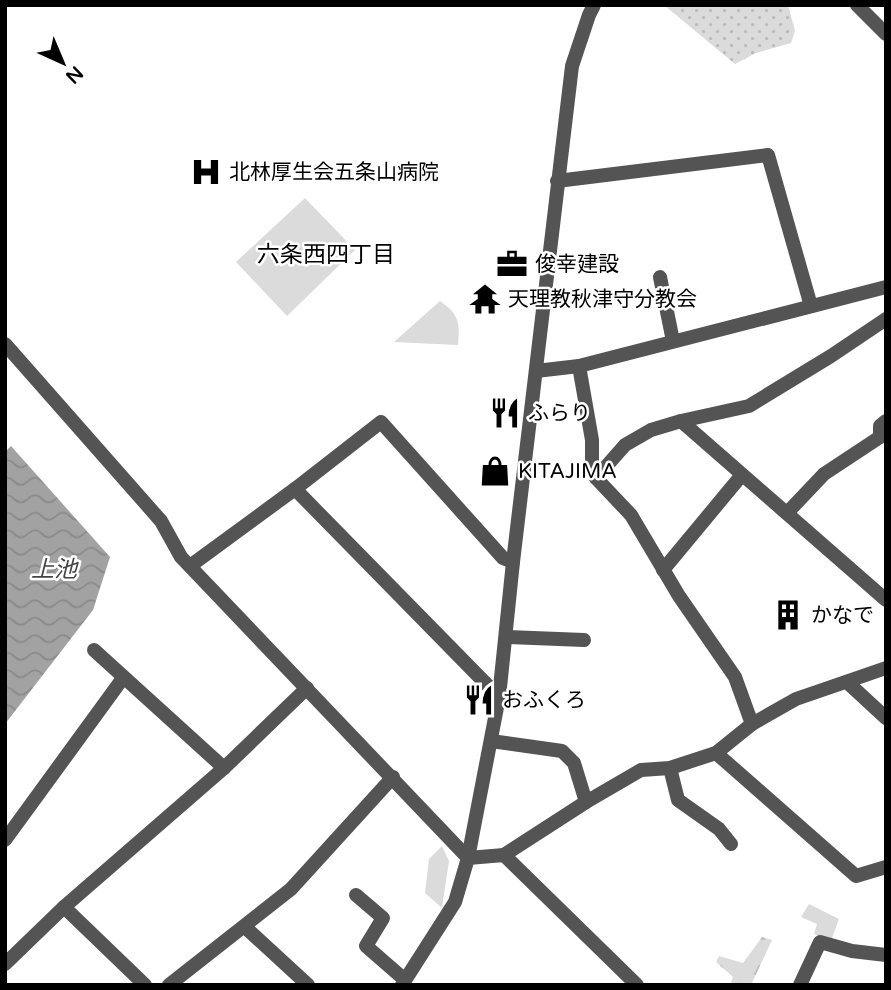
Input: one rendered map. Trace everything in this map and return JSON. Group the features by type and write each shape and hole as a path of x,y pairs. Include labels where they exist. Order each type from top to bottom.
{"street":[{"path":"857,5 886,34"},
{"path":"356,895 383,918 366,946 403,983 455,902 468,858 491,741 507,637 513,562 572,66 589,8"},
{"path":"557,181 768,155 811,306"},
{"path":"660,277 673,341"},
{"path":"536,371 579,366 886,287"},
{"path":"596,478 625,446 651,430 749,406 886,319"},
{"path":"5,345 161,521 181,557 468,858"},
{"path":"579,366 596,478 631,515 663,570 735,677 752,724"},
{"path":"681,421 886,600"},
{"path":"787,513 824,474 883,440 880,426 886,421"},
{"path":"190,566 382,422 503,558 513,562"},
{"path":"663,570 741,476"},
{"path":"295,489 499,697"},
{"path":"507,637 584,640"},
{"path":"94,650 224,768"},
{"path":"468,858 504,855 641,770 670,768 716,753 752,724 796,699 886,668"},
{"path":"5,840 123,678"},
{"path":"846,682 886,718"},
{"path":"5,964 64,907 224,768 307,688"},
{"path":"491,741 562,751 574,763 586,802"},
{"path":"716,753 856,876 886,867"},
{"path":"670,768 678,800 719,830 731,844"},
{"path":"169,985 291,889 393,778"},
{"path":"504,855 637,985"},
{"path":"64,907 145,985"},
{"path":"244,927 308,985"},
{"path":"800,985 820,942 852,951 886,955"}],"green space":[{"path":"664,5 788,5 795,31 791,43 756,53 735,64"},
{"path":"305,198 355,250 287,316 236,262"},
{"path":"440,301 455,315 459,331 458,345 394,342"},
{"path":"442,846 449,861 442,908 425,893 429,859"},
{"path":"809,904 839,919 831,941 814,934 817,924 801,917"},
{"path":"762,937 772,940 751,985 730,985 733,977 716,962 719,956 743,963"}],"water":[{"name":"上池","path":"11,446 110,557 93,610 5,724 5,452"}],"place":[{"name":"北林厚生会五条山病院","path":"206,172"},
{"name":"俊幸建設","path":"512,264"},
{"name":"天理教秋津守分教会","path":"485,299"},
{"name":"ふらり","path":"505,413"},
{"name":"KITAJIMA","path":"495,471"},
{"name":"かなで","path":"788,615"},
{"name":"おふくろ","path":"479,700"}],"district":[{"name":"六条西四丁目","path":"326,254"}]}
